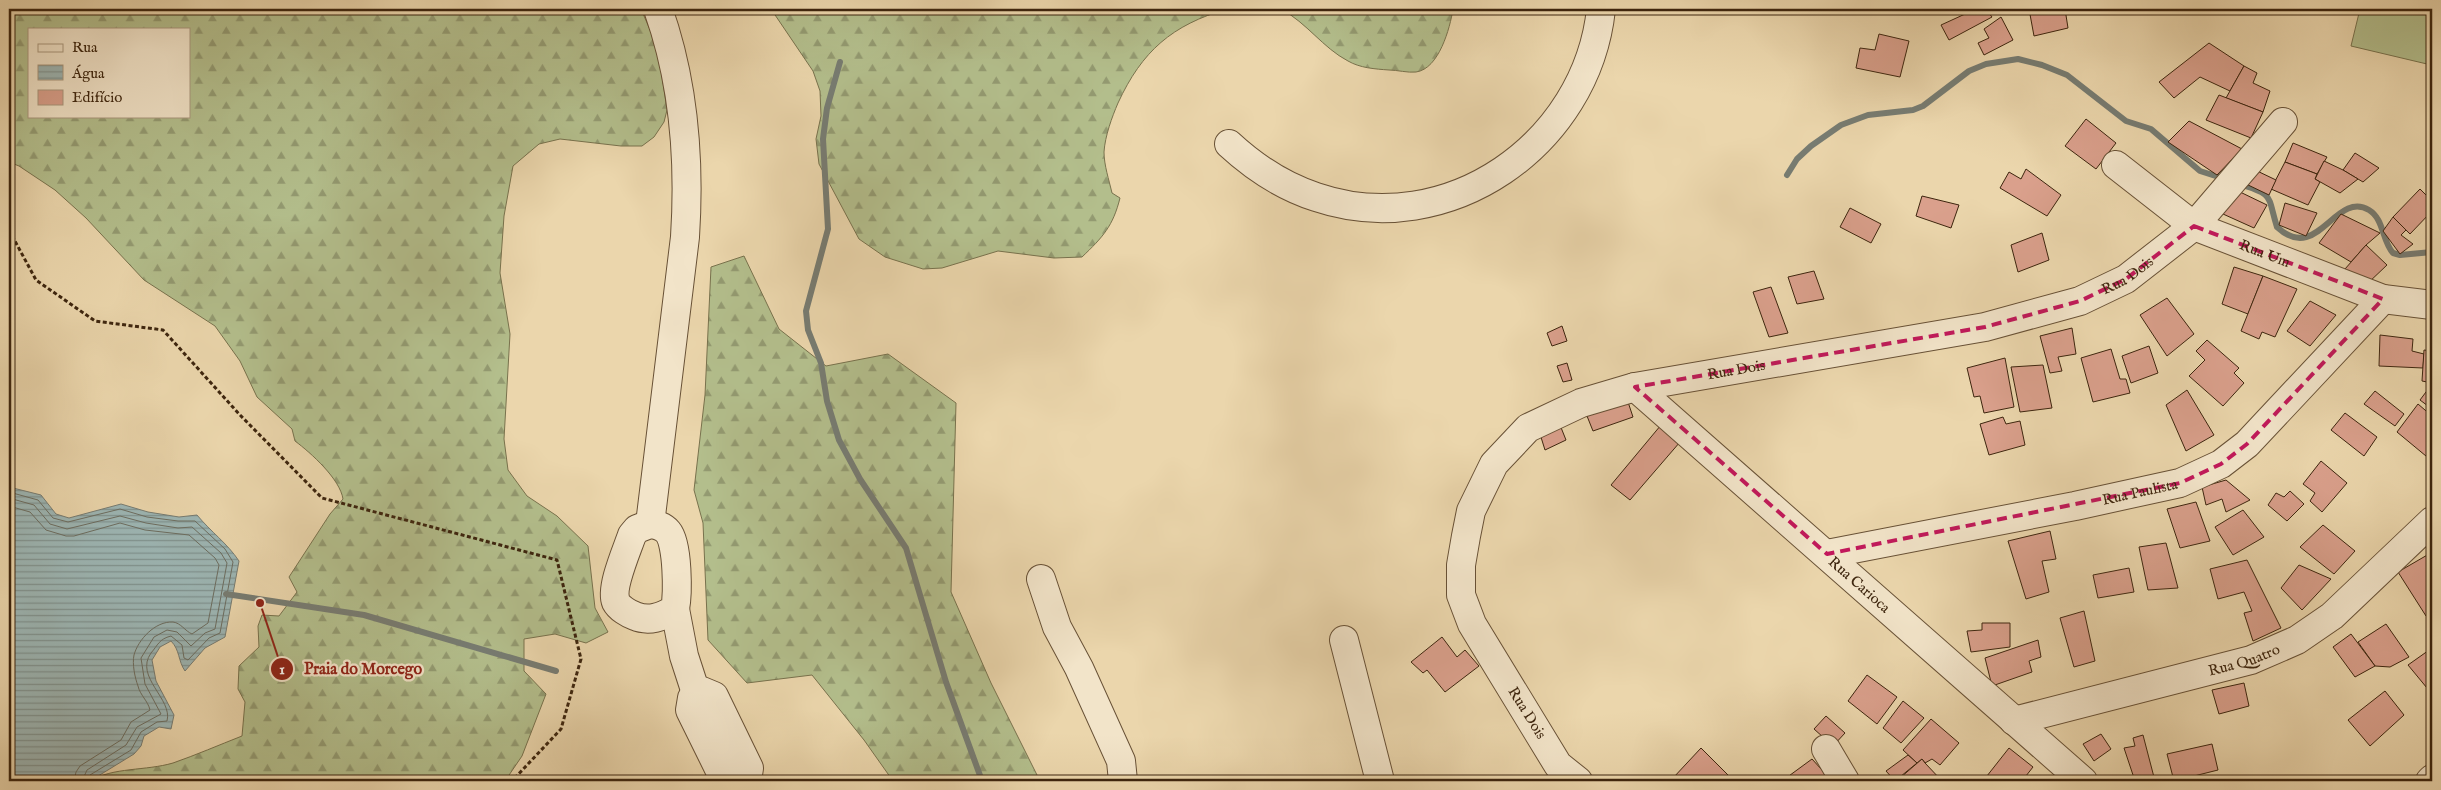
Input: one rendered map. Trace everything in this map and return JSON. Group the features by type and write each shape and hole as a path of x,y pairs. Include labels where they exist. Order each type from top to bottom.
{"street":[{"path":"650,524 683,257 688,201 685,128 680,92 658,9"},
{"path":"1229,144 1248,161 1277,180 1317,198 1343,204 1395,207 1421,204 1462,192 1494,177 1516,162 1551,128 1577,89 1587,68 1594,45 1601,9"},
{"name":"Rua Dois","path":"1578,781 1558,765 1472,624 1461,595 1461,565 1471,511 1494,464 1528,428 1581,404 1635,387 1985,327 2080,301 2126,279 2194,226 2283,122"},
{"name":"Rua Um","path":"2116,165 2194,226 2383,299 2432,305"},
{"name":"Rua Paulista","path":"1827,554 2075,506 2180,483 2221,464 2247,444 2383,299"},
{"name":"Rua Carioca","path":"1635,387 2083,781"},
{"name":"Rua Quatro","path":"2014,721 2251,660 2297,640 2332,616 2432,521"},
{"path":"674,609 659,617 641,618 631,615 616,602 615,588 632,535 643,526 650,524 664,528 672,538 678,597 674,609 684,656 696,693"},
{"path":"1041,580 1057,628 1079,668 1121,761 1124,781"},
{"path":"1344,640 1380,781"},
{"path":"725,781 690,710 692,698 696,693 708,692 714,696 749,768 747,781"},
{"path":"1826,749 1845,781"}],"path":[{"path":"9,230 36,280 95,321 163,330 240,414 322,498 557,560 581,659 561,730 512,781"}],"highlighted area":[{"path":"2194,226 2383,299 2247,444 2221,464 2180,483 1827,554 1635,387 1985,327 2080,301 2126,279"}],"green space":[{"path":"9,9 641,9 658,48 667,110 664,122 654,137 642,146 621,146 560,139 539,144 513,166 504,216 500,273 510,334 504,439 508,470 527,496 557,516 588,546 595,608 608,632 586,643 555,634 524,639 524,671 546,694 522,756 505,781 90,781 109,773 173,763 242,736 245,702 238,689 239,666 259,647 258,626 262,615 279,616 297,592 289,577 330,514 343,499 341,491 331,475 309,452 295,441 292,429 257,397 240,361 215,326 144,280 86,218 55,190 19,166 9,162"},
{"path":"771,9 1227,9 1190,23 1161,42 1137,69 1127,85 1111,120 1104,152 1112,193 1120,198 1110,224 1096,243 1082,257 1054,258 998,251 942,268 923,269 885,257 859,239 819,164 816,139 821,116 820,91 813,71"},
{"path":"1281,9 1453,9 1446,36 1437,56 1424,69 1413,72 1373,69 1353,63 1339,56 1299,21"},
{"path":"2360,9 2432,9 2432,41 2427,64 2351,46"},
{"path":"744,256 779,329 826,366 888,354 956,403 951,592 991,683 1040,781 893,781 864,740 812,675 747,683 708,640 703,523 694,490 705,395 711,267"}],"water":[{"path":"9,487 41,495 56,514 69,518 121,504 148,512 179,517 197,515 239,561 225,637 205,648 185,671 176,648 171,641 160,647 152,660 156,681 174,715 171,729 159,727 144,736 141,746 134,754 90,781 9,781"}],"building":[{"path":"1976,9 1986,9 1992,17 1949,40 1941,25"},
{"path":"2029,9 2065,9 2068,28 2034,36"},
{"path":"2139,9 2175,9 2175,12 2139,12"},
{"path":"2001,17 2013,40 1984,55 1978,43 1989,38 1984,29"},
{"path":"1879,34 1909,41 1900,77 1856,68 1860,48 1875,50"},
{"path":"2209,43 2244,66 2230,91 2200,77 2174,98 2159,82"},
{"path":"2244,66 2257,73 2253,83 2270,91 2263,112 2226,98"},
{"path":"2219,95 2263,112 2251,138 2206,120"},
{"path":"2086,119 2116,143 2096,169 2065,146"},
{"path":"2189,121 2242,149 2217,175 2168,142"},
{"path":"2293,143 2327,157 2317,174 2285,162"},
{"path":"2355,153 2379,168 2363,182 2343,170"},
{"path":"2324,161 2358,179 2340,193 2315,179"},
{"path":"2285,162 2317,174 2315,179 2320,182 2308,205 2271,189"},
{"path":"2026,169 2061,195 2047,216 2000,188 2009,172 2021,179"},
{"path":"2253,169 2276,180 2269,195 2246,184"},
{"path":"2420,189 2432,201 2432,211 2410,234 2393,217"},
{"path":"2238,191 2267,205 2254,228 2223,214"},
{"path":"1922,196 1959,205 1951,228 1916,216"},
{"path":"2285,203 2317,213 2306,236 2279,225"},
{"path":"1850,208 1881,224 1871,243 1840,227"},
{"path":"2341,214 2380,233 2351,262 2319,243"},
{"path":"2393,217 2406,230 2401,235 2413,244 2400,254 2383,231"},
{"path":"2042,233 2049,260 2018,272 2011,245"},
{"path":"2366,245 2387,265 2367,284 2345,269"},
{"path":"2234,267 2263,276 2248,314 2222,304"},
{"path":"1814,271 1824,299 1797,304 1788,277"},
{"path":"2263,276 2297,289 2275,337 2262,332 2259,339 2241,331"},
{"path":"1771,287 1788,333 1769,337 1753,292"},
{"path":"2167,298 2194,334 2167,356 2140,315"},
{"path":"2310,301 2336,315 2310,346 2287,331"},
{"path":"1562,326 1567,341 1552,346 1547,333"},
{"path":"2072,328 2076,354 2058,357 2062,371 2050,373 2040,336"},
{"path":"2380,335 2413,339 2412,351 2424,354 2423,368 2379,366"},
{"path":"2207,340 2239,368 2234,373 2244,383 2223,406 2189,376 2205,360 2196,351"},
{"path":"2149,346 2158,373 2131,383 2122,356"},
{"path":"2111,349 2120,379 2126,379 2130,393 2093,402 2081,358"},
{"path":"2424,350 2432,351 2432,383 2422,381"},
{"path":"2005,358 2014,407 1984,413 1980,396 1974,397 1967,368"},
{"path":"1567,363 1572,380 1563,382 1557,366"},
{"path":"2043,365 2052,408 2020,412 2011,367"},
{"path":"2429,388 2432,390 2432,409 2420,400"},
{"path":"2187,390 2214,435 2186,451 2166,405"},
{"path":"2375,391 2404,414 2395,426 2364,404"},
{"path":"1628,402 1633,417 1593,431 1587,416"},
{"path":"2418,404 2432,416 2432,461 2397,432"},
{"path":"2345,413 2377,437 2364,456 2331,430"},
{"path":"2003,417 2006,424 2020,421 2025,445 1989,455 1980,424"},
{"path":"1560,425 1566,440 1545,450 1540,434"},
{"path":"1661,425 1680,442 1630,500 1611,485"},
{"path":"2321,461 2347,483 2322,512 2310,501 2315,493 2303,484"},
{"path":"2226,480 2250,500 2226,512 2222,499 2206,505 2202,487"},
{"path":"2290,491 2304,504 2287,521 2268,505 2276,493 2284,497"},
{"path":"2196,502 2210,541 2180,548 2167,509"},
{"path":"2243,510 2264,537 2233,555 2215,527"},
{"path":"2323,525 2355,551 2334,574 2300,547"},
{"path":"2050,531 2056,559 2042,561 2049,592 2026,599 2008,541"},
{"path":"2166,543 2178,588 2148,590 2139,547"},
{"path":"2429,554 2432,559 2432,612 2426,616 2398,572"},
{"path":"2247,560 2281,628 2253,641 2244,613 2252,611 2244,592 2218,599 2210,569"},
{"path":"2299,565 2331,579 2302,610 2281,588"},
{"path":"2129,568 2134,592 2098,598 2093,575"},
{"path":"2084,611 2095,661 2074,667 2060,618"},
{"path":"1982,623 2010,623 2010,647 1971,652 1967,631 1982,630"},
{"path":"2386,624 2409,657 2390,667 2375,666 2358,642"},
{"path":"2351,634 2375,666 2355,677 2333,647"},
{"path":"1442,637 1457,657 1465,650 1479,666 1445,692 1427,670 1423,673 1411,662"},
{"path":"2038,640 2041,657 2029,661 2032,672 1992,686 1985,658"},
{"path":"2432,648 2432,685 2427,688 2408,665"},
{"path":"1867,675 1897,697 1877,724 1848,701"},
{"path":"2244,683 2249,706 2219,714 2212,690"},
{"path":"2385,691 2404,715 2370,746 2348,720"},
{"path":"1903,701 1924,718 1901,743 1883,728"},
{"path":"1826,716 1845,733 1833,746 1814,729"},
{"path":"1931,719 1959,743 1940,765 1932,759 1925,763 1922,759 1917,763 1903,750"},
{"path":"2101,734 2111,749 2094,761 2083,744"},
{"path":"2143,735 2155,781 2135,781 2124,748 2135,746 2133,738"},
{"path":"2212,744 2218,770 2174,781 2167,754"},
{"path":"1701,748 1732,779 1730,781 1677,781 1673,778"},
{"path":"2009,748 2033,767 2022,781 1983,781"},
{"path":"1908,755 1917,763 1895,781 1886,771"},
{"path":"1812,759 1832,781 1782,781"},
{"path":"1922,759 1942,781 1902,781 1900,778"}],"waterway":[{"path":"1787,175 1797,159 1811,146 1841,125 1868,115 1913,110 1923,106 1969,71 1986,64 2018,59 2042,65 2067,75 2126,121 2151,129 2200,171 2225,179"},
{"path":"840,62 827,108 823,139 828,229 806,311 808,330 821,363 827,401 839,440 860,479 906,548 946,682 982,781"},
{"path":"2239,184 2264,194 2270,202 2277,227 2291,236 2304,238 2315,233 2346,210 2357,207 2369,210 2378,219 2389,248 2393,253 2400,255 2432,252"},
{"path":"226,594 364,615 556,671"}],"place":[{"name":"Praia do Morcego","path":"260,603"}]}
